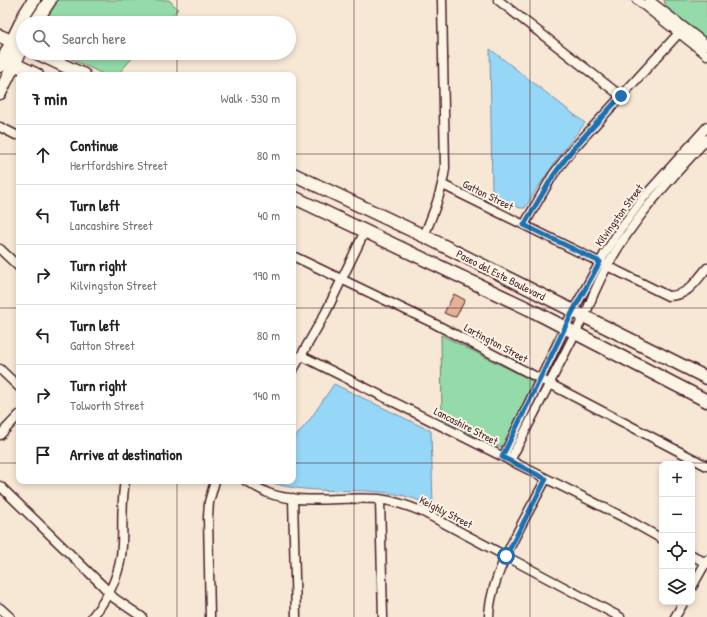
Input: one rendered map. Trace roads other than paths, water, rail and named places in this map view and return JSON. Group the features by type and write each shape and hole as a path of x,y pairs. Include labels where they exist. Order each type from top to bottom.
{"main road":[{"path":"25,16 34,0"},
{"path":"40,16 50,0"},
{"path":"0,36 16,43"},
{"path":"0,93 5,61 16,49"},
{"path":"52,60 78,72"},
{"path":"5,61 30,72"},
{"name":"Paseo del Este Boulevard","path":"296,175 424,236 707,378"},
{"name":"Paseo del Este Boulevard","path":"296,198 570,330 707,401"}],"street":[{"path":"424,236 443,185 445,168 442,0"},
{"path":"498,0 621,96"},
{"path":"637,0 650,2 707,45"},
{"path":"650,2 678,33 707,55"},
{"path":"524,225 553,176 572,150 678,33"},
{"path":"0,127 16,135"},
{"name":"Kilvingston Street","path":"506,459 540,379 596,286 604,264 621,228 644,197 707,127"},
{"name":"Kilvingston Street","path":"604,264 618,248 649,204 666,183 707,139"},
{"name":"Gatton Street","path":"443,185 655,289 660,294 668,296 682,294 688,290 707,268"},
{"path":"296,365 366,231"},
{"path":"0,249 16,264"},
{"name":"Lartington Street","path":"296,257 435,324 707,466"},
{"name":"Kilvingston Street","path":"506,459 549,384 570,330"},
{"name":"Lancashire Street","path":"302,356 623,517 659,537"},
{"path":"0,369 16,384"},
{"path":"0,436 16,418"},
{"path":"489,617 492,590 506,556 546,479"},
{"path":"92,617 109,593 121,558 122,496 124,484"},
{"path":"210,617 208,517 209,502 214,484"},
{"name":"Keighly Street","path":"252,484 268,493 293,498 380,500 405,505 423,512 620,617"},
{"path":"0,486 109,593 142,617"},
{"path":"293,498 296,617"},
{"path":"380,500 383,617"},
{"path":"695,556 706,562 695,582"},
{"path":"675,617 682,605"},
{"path":"0,608 10,617"}],"water":[{"path":"490,49 585,123 563,151 525,208 520,208 492,196"},
{"path":"334,384 431,431 433,507 413,498 393,494 372,491 308,489 288,487 278,484 296,484 296,436 311,418"}]}
